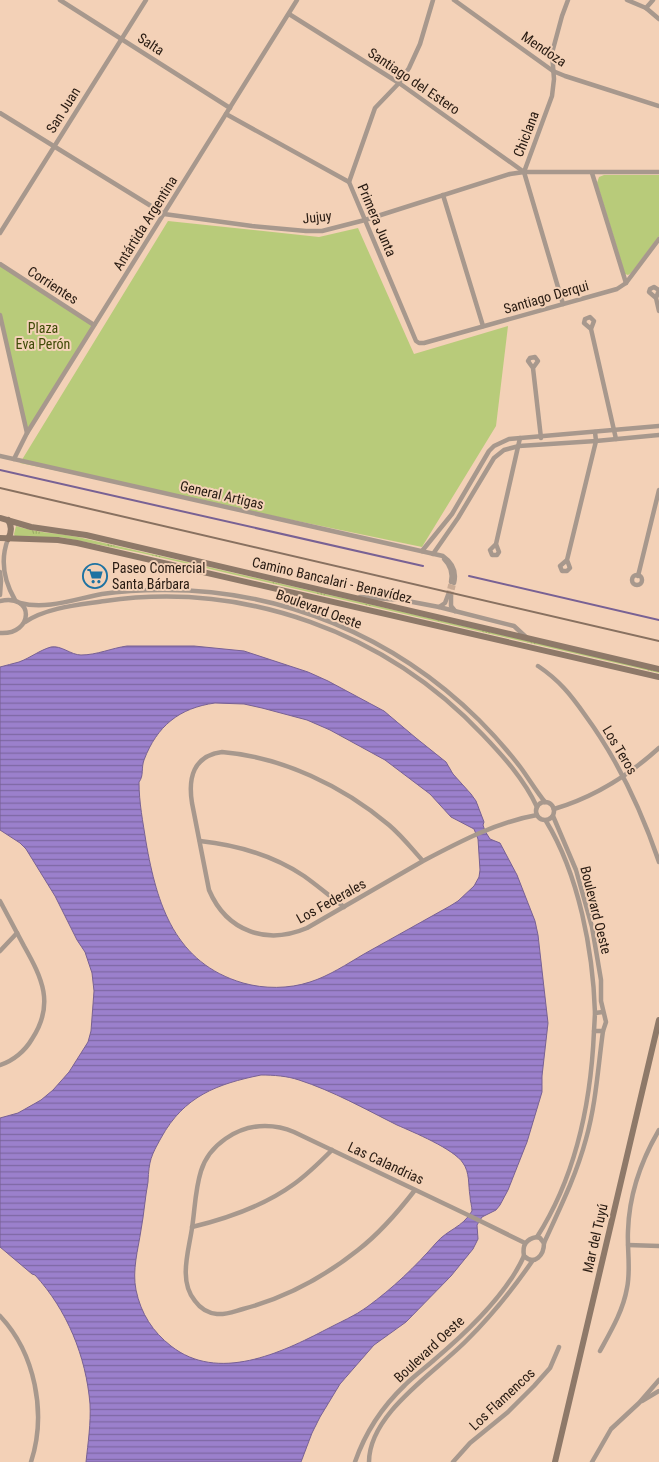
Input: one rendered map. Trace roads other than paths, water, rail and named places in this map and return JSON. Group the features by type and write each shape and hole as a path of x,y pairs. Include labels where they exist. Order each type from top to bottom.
{"main road":[{"name":"Camino Bancalari - Benavídez","path":"0,518 31,527 73,533 659,669"},
{"path":"8,519 12,531 8,539"},
{"name":"Camino Bancalari - Benavídez","path":"0,538 77,542 659,677"},
{"name":"Mar del Tuyú","path":"555,1462 659,1020"}],"street":[{"name":"Salta","path":"60,0 230,108"},
{"name":"San Juan","path":"0,233 146,0"},
{"name":"Antártida Argentina","path":"14,459 27,433 297,0"},
{"name":"Primera Junta","path":"419,343 416,341 349,182 375,108 406,75 415,58 433,0"},
{"name":"Mendoza","path":"454,0 553,71 659,106"},
{"name":"Chiclana","path":"563,304 524,172 552,96 554,86 552,53 568,0"},
{"path":"627,0 646,8 659,19"},
{"path":"646,8 654,0"},
{"name":"Santiago del Estero","path":"289,14 399,83 524,172"},
{"name":"Jujuy","path":"0,113 164,214 314,232 365,220 510,174 524,172 659,172"},
{"path":"226,114 349,182"},
{"path":"592,173 626,283"},
{"path":"443,195 483,326"},
{"name":"Santiago Derqui","path":"419,343 617,289 626,283 659,239"},
{"name":"Corrientes","path":"0,264 94,325"},
{"path":"656,298 659,311"},
{"path":"0,315 27,433"},
{"path":"591,329 616,439"},
{"path":"533,368 542,445"},
{"path":"422,551 452,514 488,451 500,442 509,439 659,426"},
{"path":"567,560 596,441 595,432"},
{"path":"433,554 458,518 494,458 504,450 519,446 659,435"},
{"path":"496,544 520,438"},
{"name":"General Artigas","path":"0,456 439,555 448,560 454,568 456,573 453,582"},
{"path":"638,576 659,490"},
{"path":"452,514 458,518"},
{"path":"8,539 4,552 6,583 15,600 26,611 25,622"},
{"path":"0,572 0,595"},
{"name":"Boulevard Oeste","path":"20,603 40,606 104,594 180,590 246,597 278,604 319,618 367,639 404,660 440,686 480,721 520,767 545,802"},
{"path":"135,591 135,598"},
{"path":"222,600 224,594"},
{"path":"439,607 445,603 450,595 451,606 456,612"},
{"name":"Boulevard Oeste","path":"0,633 17,630 25,622 40,614 74,606 135,598 168,597 222,600 279,612 316,624 385,656 442,696 507,761 525,785 537,807"},
{"path":"348,597 402,600 439,607 514,626 528,638"},
{"path":"0,601 15,600"},
{"path":"40,606 40,614"},
{"path":"316,624 319,618"},
{"name":"Los Teros","path":"538,666 553,676 570,695 601,738 624,777 647,827 659,862"},
{"path":"474,726 480,721"},
{"path":"554,809 592,795 624,777 659,748"},
{"path":"344,907 303,875 270,858 237,847 200,841 190,789 192,776 197,765 202,760 222,752 243,755 281,765 317,779 362,804 390,826 423,861"},
{"path":"545,802 551,804 554,809 553,816 546,821 536,815 539,804 545,802"},
{"name":"Los Federales","path":"200,841 206,878 214,901 226,916 244,929 256,934 269,936 294,934 314,925 423,861 476,835 515,819 536,815"},
{"name":"Boulevard Oeste","path":"553,816 576,870 589,914 598,960 603,1012 606,1022 603,1032"},
{"name":"Boulevard Oeste","path":"546,821 570,874 582,916 592,965 595,1013 594,1031"},
{"path":"0,902 35,966 43,987 44,1012 38,1028 25,1049 12,1060 0,1065"},
{"path":"582,916 589,914"},
{"path":"0,951 17,934"},
{"path":"595,1013 603,1012"},
{"path":"537,1238 548,1219 567,1175 586,1109 594,1031 603,1032 592,1112 573,1180 544,1243 542,1254 533,1260 529,1260 524,1256 523,1247 532,1238 537,1238 540,1238 544,1243"},
{"name":"Las Calandrias","path":"192,1227 197,1183 201,1169 214,1148 232,1134 251,1128 275,1126 294,1132 482,1221 525,1244"},
{"path":"600,1351 621,1310 627,1288 628,1222 632,1201 644,1159 659,1130"},
{"path":"579,1137 586,1139"},
{"path":"332,1150 295,1183 272,1198 231,1217 192,1227 186,1279 190,1294 200,1307 208,1312 224,1313 249,1308 297,1289 331,1269 359,1249 398,1212 415,1190"},
{"path":"628,1245 659,1246"},
{"name":"Boulevard Oeste","path":"355,1462 364,1440 387,1406 404,1386 462,1336 501,1293 519,1267 524,1256"},
{"name":"Boulevard Oeste","path":"369,1462 372,1442 380,1426 392,1410 419,1382 466,1342 505,1299 533,1260"},
{"path":"0,1316 19,1343 29,1364 35,1385 37,1433 31,1462"},
{"path":"462,1336 466,1342"},
{"name":"Los Flamencos","path":"453,1462 470,1443 508,1412 534,1386 550,1368 559,1347"},
{"path":"592,1462 611,1429 639,1403 659,1380"},
{"path":"639,1403 659,1391"},
{"path":"387,1406 392,1410"}],"waterway":[{"path":"0,470 423,566"},
{"path":"469,576 659,620"}],"tunnel":[{"path":"448,595 451,582"},
{"path":"451,596 454,583"}],"railway":[{"path":"0,488 659,641"}],"place":[{"name":"Paseo Comercial Santa Bárbara","path":"95,576"}],"park label":[{"name":"Plaza Eva Perón","path":"43,336"}]}
